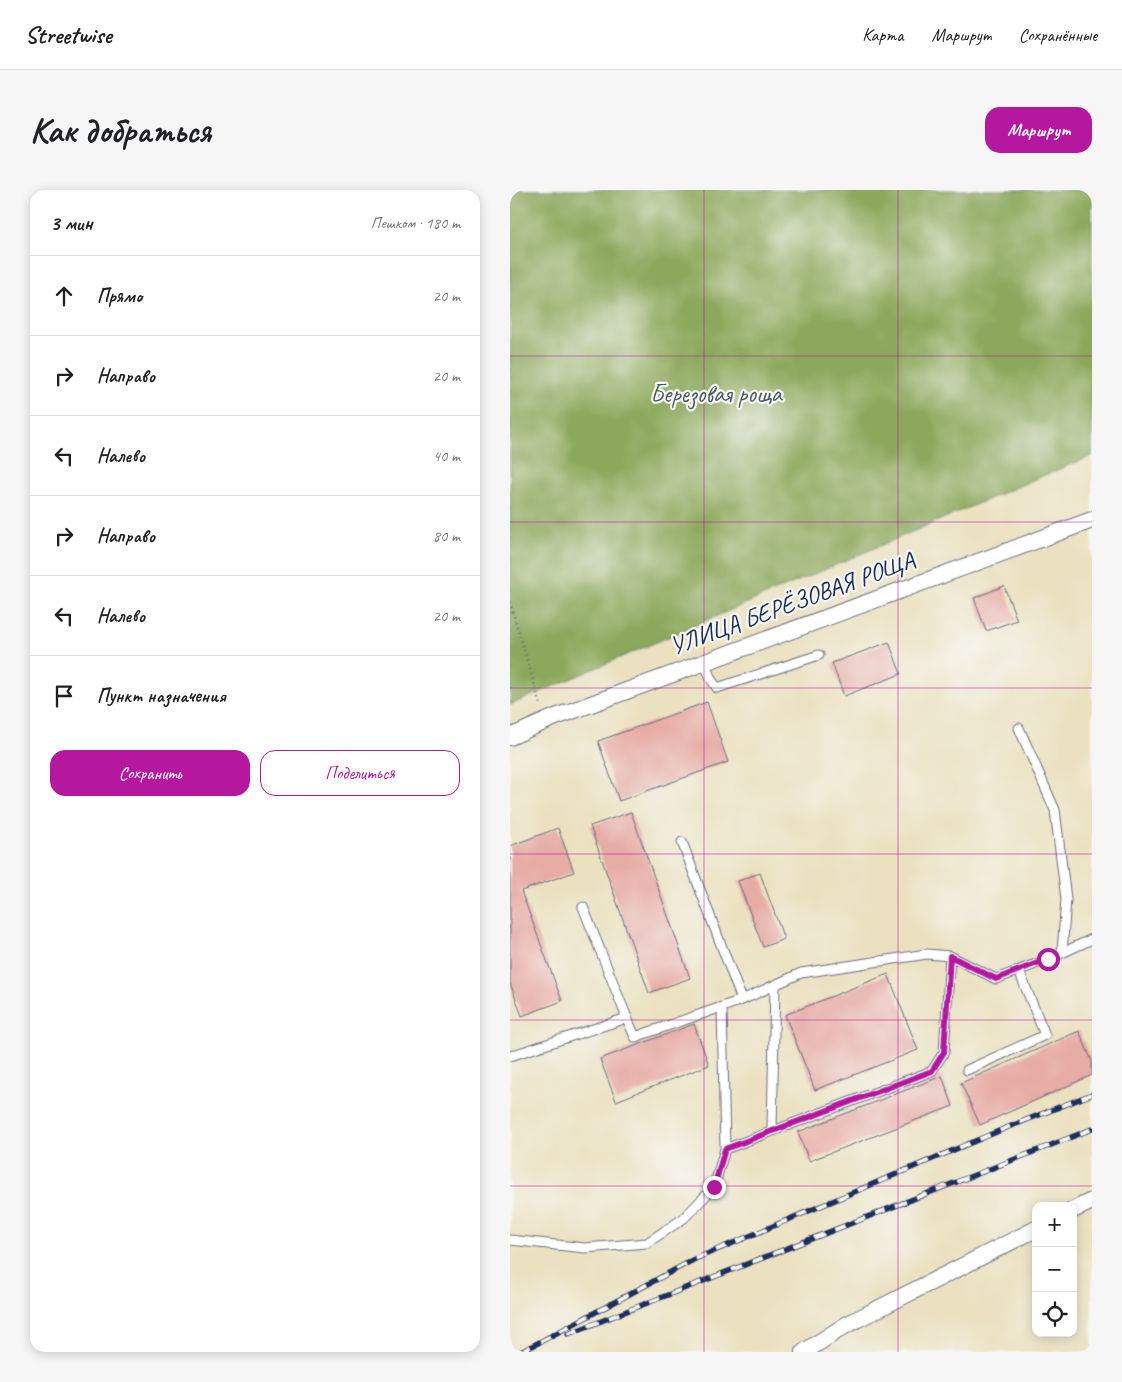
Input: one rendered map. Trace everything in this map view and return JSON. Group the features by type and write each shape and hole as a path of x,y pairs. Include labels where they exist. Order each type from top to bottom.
{"street":[{"name":"УЛИЦА БЕРЁЗОВАЯ РОЩА","path":"510,737 704,662 1092,520"},
{"path":"1077,1208 1092,1200"},
{"path":"804,1352 846,1325 1032,1231"}],"lane":[{"path":"704,662 717,688 819,655"},
{"path":"1019,728 1055,810 1066,899 1062,953"},
{"path":"682,842 742,1000"},
{"path":"583,907 635,1037 742,1000 801,973 927,954 950,956 996,979 1092,939"},
{"path":"725,1149 932,1071 944,1052 950,956"},
{"path":"967,1070 1045,1035 1019,971"},
{"path":"772,1130 775,985"},
{"path":"510,1240 585,1248 647,1243 684,1218 714,1187 725,1149 722,1007"},
{"path":"510,1056 627,1018"}],"path":[{"path":"510,602 546,722"}],"green space":[{"name":"Березовая роща","path":"510,190 1092,190 1092,456 510,705"}],"building":[{"path":"1004,586 1017,620 986,631 974,598"},
{"path":"889,642 901,674 844,696 832,663"},
{"path":"707,702 728,762 619,801 598,741"},
{"path":"631,812 690,978 649,993 590,826"},
{"path":"558,828 574,872 521,891 562,1001 522,1016 510,983 510,846"},
{"path":"760,873 784,939 763,947 738,881"},
{"path":"888,974 918,1050 815,1090 785,1015"},
{"path":"694,1024 709,1065 616,1101 600,1059"},
{"path":"1079,1031 1092,1061 1092,1075 980,1125 961,1083"},
{"path":"942,1076 953,1106 809,1161 798,1132"}],"railway":[{"path":"521,1352 695,1259 1006,1128 1092,1094"},
{"path":"568,1334 1092,1129"}],"route":[{"path":"714,1187 725,1149 932,1071 944,1052 950,956 996,979 1048,959"}]}
